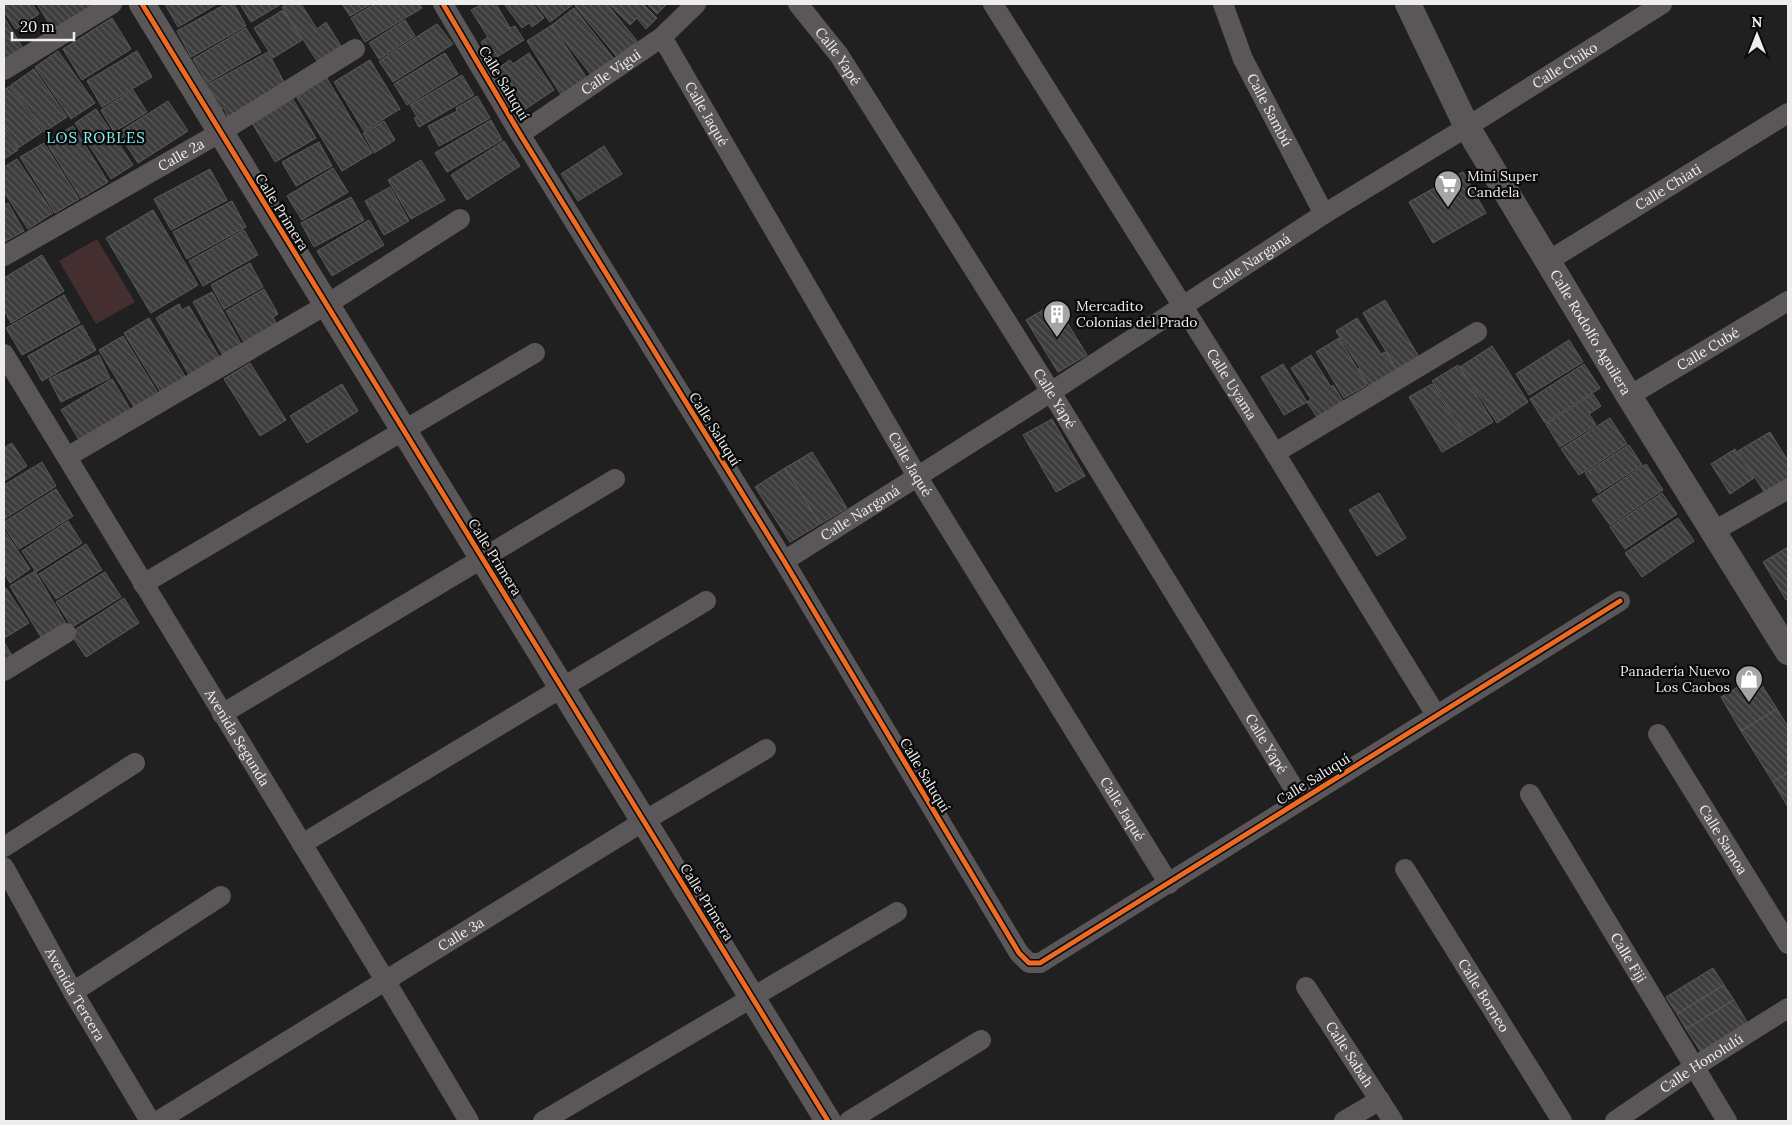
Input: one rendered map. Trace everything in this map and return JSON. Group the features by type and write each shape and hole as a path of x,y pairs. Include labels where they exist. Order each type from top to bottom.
{"street":[{"path":"4,70 112,4"},
{"name":"Calle Primera","path":"142,4 828,1121"},
{"name":"Calle Saluquí","path":"443,4 520,134 784,561 1019,953 1029,963 1040,963 1620,602"},
{"name":"Calle Vigui","path":"520,134 662,37 696,4"},
{"name":"Calle Yapé","path":"798,4 839,55 1051,392 1301,800"},
{"name":"Calle Uyama","path":"993,4 1276,453 1436,715"},
{"name":"Calle Sambú","path":"1224,4 1243,59 1324,214"},
{"name":"Calle Rodolfo Aguilera","path":"1408,4 1467,127 1629,396 1788,652"},
{"name":"Calle Chiko","path":"1467,127 1662,4"},
{"name":"Calle Jaqué","path":"662,37 917,476 1169,884"},
{"name":"Calle 2a","path":"4,256 221,132 355,48"},
{"name":"Calle Chiati","path":"1548,261 1788,112"},
{"name":"Calle Narganá","path":"784,561 1051,392 1324,214 1467,127"},
{"path":"66,457 326,305 460,219"},
{"name":"Calle Cubé","path":"1629,396 1788,301"},
{"path":"1276,453 1477,332"},
{"path":"143,584 535,353"},
{"name":"Avenida Segunda","path":"4,354 469,1121"},
{"path":"222,714 616,479"},
{"path":"1714,531 1788,489"},
{"path":"302,844 706,602"},
{"path":"4,671 66,633"},
{"name":"Calle Samoa","path":"1658,734 1788,944"},
{"name":"Calle 3a","path":"158,1121 644,821 766,749"},
{"path":"4,847 135,763"},
{"name":"Calle Fiji","path":"1530,794 1727,1121"},
{"name":"Avenida Tercera","path":"4,867 73,992 150,1121"},
{"name":"Calle Borneo","path":"1405,869 1562,1121"},
{"path":"73,992 221,896"},
{"path":"543,1121 896,912"},
{"name":"Calle Sabah","path":"1306,987 1393,1121"},
{"name":"Calle Honolulú","path":"1615,1121 1694,1067 1788,1008"},
{"path":"849,1121 981,1040"},
{"path":"1344,1121 1380,1100"}],"shaded area":[{"path":"97,239 135,302 96,324 59,261"}],"building":[{"path":"4,4 32,4 39,14 16,29 4,12"},
{"path":"37,4 98,4 56,34"},
{"path":"165,4 217,4 178,27"},
{"path":"226,4 234,4 246,26 191,57 177,31"},
{"path":"240,4 281,4 251,22"},
{"path":"287,4 301,4 317,29 326,22 341,46 317,61 282,7"},
{"path":"342,4 371,4 350,16"},
{"path":"375,4 419,4 422,8 365,42 351,18"},
{"path":"483,4 496,4 510,28 515,26 524,40 492,60 481,42 488,37 471,10"},
{"path":"504,4 533,4 544,18 532,27 529,23 522,28"},
{"path":"536,4 571,4 572,5 550,22"},
{"path":"578,4 607,4 637,41 617,57 575,6"},
{"path":"609,4 643,4 657,18 646,29 637,18 630,25"},
{"path":"647,4 667,4 657,14"},
{"path":"574,8 614,59 592,76 552,25"},
{"path":"283,10 302,40 273,58 254,28"},
{"path":"4,17 24,50 4,63"},
{"path":"112,18 131,49 82,80 63,49"},
{"path":"405,20 415,36 379,59 369,43"},
{"path":"437,24 453,44 393,82 379,61"},
{"path":"552,25 588,80 562,96 527,41"},
{"path":"246,28 261,52 207,83 193,59"},
{"path":"58,51 95,103 71,119 35,67"},
{"path":"137,51 152,77 102,107 87,81"},
{"path":"268,52 286,86 228,117 224,108 219,111 205,86"},
{"path":"445,53 458,74 407,105 394,84"},
{"path":"529,53 554,90 524,110 497,69 510,60 513,64"},
{"path":"370,60 400,109 364,131 334,82"},
{"path":"34,69 67,117 44,132 11,85"},
{"path":"462,75 474,95 419,127 414,118 417,117 410,105"},
{"path":"326,77 372,153 342,171 296,96"},
{"path":"10,86 42,132 18,148 4,127 4,90"},
{"path":"133,90 147,112 114,132 101,110"},
{"path":"477,96 490,118 439,146 428,126 457,111 456,108"},
{"path":"292,98 316,138 275,162 251,121"},
{"path":"168,101 188,131 138,163 118,133"},
{"path":"96,109 133,165 111,179 75,123"},
{"path":"491,120 502,140 447,172 435,153"},
{"path":"384,121 395,140 374,153 363,133"},
{"path":"73,126 108,182 81,198 46,142"},
{"path":"4,130 18,150 4,159"},
{"path":"504,141 520,166 467,200 451,175"},
{"path":"319,142 332,166 296,186 282,162"},
{"path":"44,143 79,199 55,213 20,157"},
{"path":"604,146 622,174 578,201 561,174"},
{"path":"17,159 53,213 28,229 4,192 4,167"},
{"path":"421,160 445,200 411,219 388,180"},
{"path":"333,168 348,192 302,220 287,196"},
{"path":"210,169 227,200 171,230 154,199"},
{"name":"Mini Super Candela","path":"1463,172 1486,213 1433,243 1409,202"},
{"path":"390,187 409,221 384,235 365,201"},
{"path":"351,197 364,220 314,247 301,223"},
{"path":"232,201 246,227 187,259 173,232"},
{"path":"8,203 24,231 4,242 4,205"},
{"path":"153,210 198,285 151,313 106,238"},
{"path":"369,220 384,245 332,276 317,251"},
{"path":"244,230 258,255 203,286 189,261"},
{"path":"42,255 64,291 11,323 4,310 4,278"},
{"path":"250,263 263,287 224,309 211,285"},
{"path":"264,289 278,314 273,317 276,323 244,342 226,311"},
{"path":"212,292 241,344 222,354 193,302"},
{"path":"64,295 80,323 22,355 6,328"},
{"path":"1385,300 1419,357 1397,370 1363,313"},
{"name":"Mercadito Colonias del Prado","path":"1055,303 1087,355 1058,372 1026,320"},
{"path":"179,304 182,310 189,306 221,360 191,378 156,318"},
{"path":"149,318 188,381 163,396 124,333"},
{"path":"1357,318 1381,354 1385,352 1397,370 1370,387 1336,331"},
{"path":"82,325 96,350 42,381 28,356"},
{"path":"123,336 161,398 137,412 99,350"},
{"path":"1339,338 1367,385 1344,398 1316,352"},
{"path":"1569,340 1583,362 1529,395 1516,374"},
{"path":"1492,346 1528,402 1497,423 1460,367"},
{"path":"99,355 110,378 61,402 49,379"},
{"path":"1311,355 1331,387 1333,385 1343,401 1317,417 1307,402 1311,399 1291,368"},
{"path":"250,363 286,420 260,436 224,379"},
{"path":"1283,364 1307,402 1284,415 1261,377"},
{"path":"1584,364 1600,388 1545,423 1530,399"},
{"path":"1458,365 1493,422 1466,438 1432,381"},
{"path":"112,379 132,412 81,443 61,410"},
{"path":"342,384 358,411 307,443 290,416"},
{"path":"1432,384 1465,439 1442,452 1409,397"},
{"path":"1593,394 1601,406 1589,414 1596,425 1560,447 1546,424"},
{"path":"1610,418 1627,444 1579,475 1561,449"},
{"path":"1052,419 1085,476 1056,492 1023,435"},
{"path":"1770,432 1788,461 1788,478 1765,493 1738,451"},
{"path":"12,443 27,466 4,481 4,448"},
{"path":"1629,445 1642,465 1598,493 1585,473"},
{"path":"1735,449 1754,478 1730,494 1711,464"},
{"path":"812,452 847,508 820,524 785,468"},
{"path":"42,462 56,486 4,519 4,485"},
{"path":"1646,464 1663,490 1610,525 1592,500"},
{"path":"785,468 820,524 790,542 755,487"},
{"path":"56,489 73,516 19,549 4,526 4,522"},
{"path":"1379,493 1406,538 1377,556 1349,510"},
{"path":"1662,493 1677,514 1625,549 1610,527"},
{"path":"1678,518 1694,541 1642,577 1625,553"},
{"path":"68,521 82,543 36,572 22,551"},
{"path":"4,530 30,569 10,583 4,573"},
{"path":"86,544 102,570 56,599 39,574"},
{"path":"1788,547 1788,599 1786,600 1763,562"},
{"path":"35,571 68,627 44,642 10,586"},
{"path":"105,572 121,597 72,627 56,602"},
{"path":"6,588 29,623 6,637 4,634 4,590"},
{"path":"124,598 139,623 86,657 70,633"},
{"path":"4,642 14,659 4,665"},
{"name":"Panadería Nuevo Los Caobos","path":"1756,676 1777,709 1741,731 1721,697"},
{"path":"1777,709 1788,727 1788,773 1773,782 1741,731"},
{"path":"1788,773 1788,807 1773,782"},
{"path":"1713,968 1724,985 1677,1014 1666,997"},
{"path":"1724,985 1734,1000 1686,1029 1677,1014"},
{"path":"1734,1000 1747,1022 1701,1052 1686,1029"}],"cycle path":[{"path":"142,4 828,1121"},
{"path":"443,4 520,134 784,561 1019,953 1029,963 1040,963 1620,601"}],"place":[{"name":"Mini Super Candela","path":"1448,208"},
{"name":"Mercadito Colonias del Prado","path":"1057,338"},
{"name":"Panadería Nuevo Los Caobos","path":"1749,703"}],"district":[{"name":"LOS ROBLES","path":"96,137"}]}
